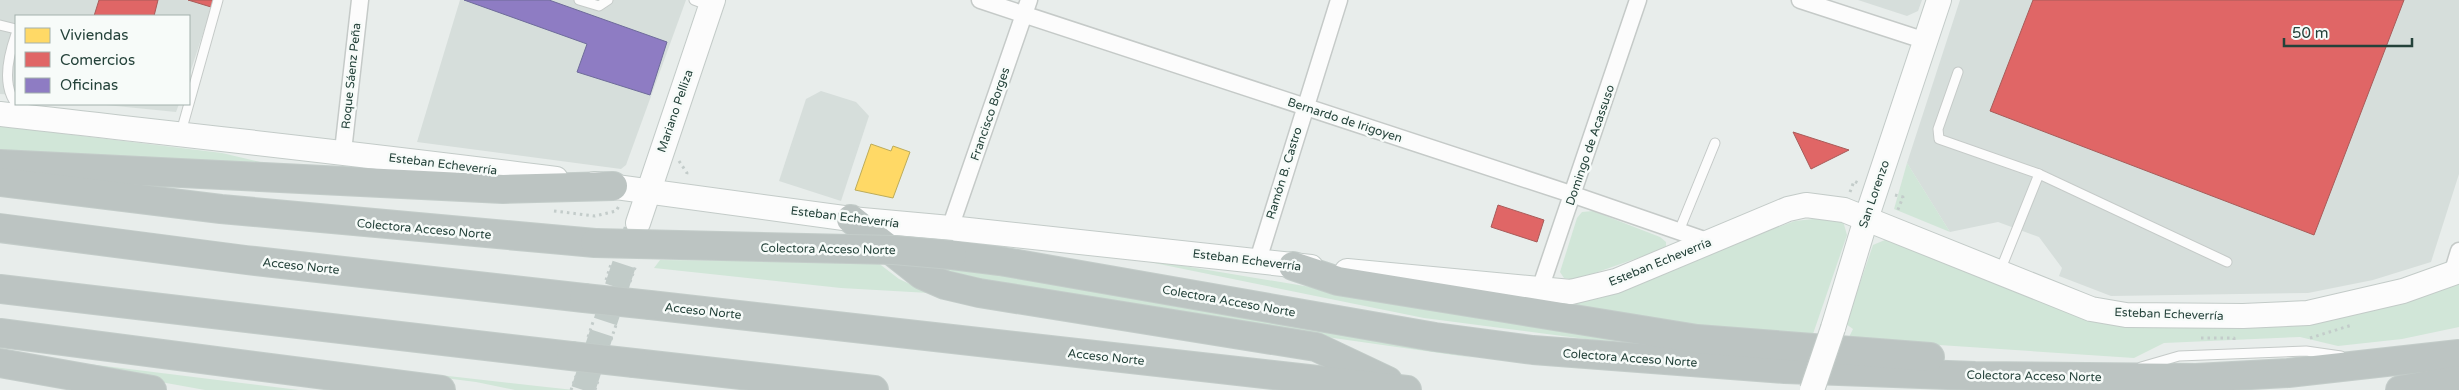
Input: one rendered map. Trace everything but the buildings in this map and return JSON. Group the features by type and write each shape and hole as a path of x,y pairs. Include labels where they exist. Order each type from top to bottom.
{"highway":[{"path":"0,164 502,189 613,186"},
{"name":"Colectora Acceso Norte","path":"0,182 221,209 592,243 658,247 884,250 952,255 1000,261 1435,337 1532,350 1785,369 1929,374 2196,378 2288,373 2459,354"},
{"path":"851,219 922,275 945,285 979,293 1316,347 1407,390"},
{"name":"Acceso Norte","path":"0,228 246,260 1407,390"},
{"path":"1293,266 1338,281 1697,339 1977,361 2102,377"},
{"path":"0,289 874,390"},
{"path":"0,333 441,390"},
{"path":"2381,363 2459,340"},
{"path":"0,363 152,390"},
{"path":"2400,390 2459,380"}],"street":[{"name":"Roque Sáenz Peña","path":"343,151 360,0"},
{"name":"Bernardo de Irigoyen","path":"980,0 1027,7 1304,106 1710,242"},
{"name":"Ramón B. Castro","path":"1258,260 1304,106 1339,0"},
{"name":"Domingo de Acassuso","path":"1540,289 1574,195 1638,0"},
{"path":"1800,0 1926,41"},
{"name":"San Lorenzo","path":"1812,390 1866,219 1939,0"},
{"name":"Mariano Pelliza","path":"638,223 706,2"},
{"name":"Francisco Borges","path":"950,228 1027,7"},
{"name":"Esteban Echeverría","path":"0,114 180,135 343,151 851,219 1258,260 1293,266 1571,292 1616,280 1788,209 1806,205 1844,210 2091,309 2126,315 2275,316 2317,312 2403,291 2456,273"},
{"path":"2456,273 2459,251"}],"lane":[{"path":"190,99 218,0"},
{"path":"579,0 599,6 608,0"},
{"path":"0,25 15,29"},
{"path":"0,68 15,36"},
{"path":"4,58 5,77 9,94 15,103"},
{"path":"1958,72 1938,129 1939,139 2039,174 2227,262"},
{"path":"16,105 32,118"},
{"path":"180,135 188,105"},
{"path":"1679,231 1715,144"},
{"path":"2000,272 2039,174"},
{"path":"369,224 418,216"},
{"path":"542,228 592,243"},
{"path":"322,374 358,390"}],"shaded area":[{"path":"0,0 214,0 190,73 190,15 15,15 15,95 0,94"},
{"path":"460,0 686,0 626,165 621,169 417,142"},
{"path":"1858,0 1922,0 1918,11 1907,16"},
{"path":"1960,0 2459,0 2459,174 2431,262 2373,280 2308,293 2111,296 2059,276 2062,268 2039,237 1998,222 1950,232 1907,163"},
{"path":"821,91 856,102 869,116 841,201 779,181 806,99"},
{"path":"106,105 179,105 176,112"}],"green space":[{"path":"0,126 222,153 264,163 427,173 0,151"},
{"path":"1907,163 1950,232 1894,209"},
{"path":"1593,211 1660,237 1666,242 1666,248 1575,280 1564,278 1560,272 1577,218 1582,212"},
{"path":"1822,218 1843,221 1847,235 1813,334 1684,327 1481,293 1574,302 1601,298 1725,246 1795,221"},
{"path":"1892,237 2163,324 2459,281 2459,327 2402,339 2338,346 2300,337 2164,343 2134,358 1848,339 1853,329 1846,324 1873,245"},
{"path":"1100,252 1640,342 1593,340 1424,318"},
{"path":"660,260 877,262 899,279 929,293 841,288 654,268"},
{"path":"922,264 984,271 1475,358 1326,337 953,277"},
{"path":"0,353 299,390 205,390"},
{"path":"272,356 574,390 515,390 476,382"}],"tunnel":[{"path":"583,390 636,228"}]}
